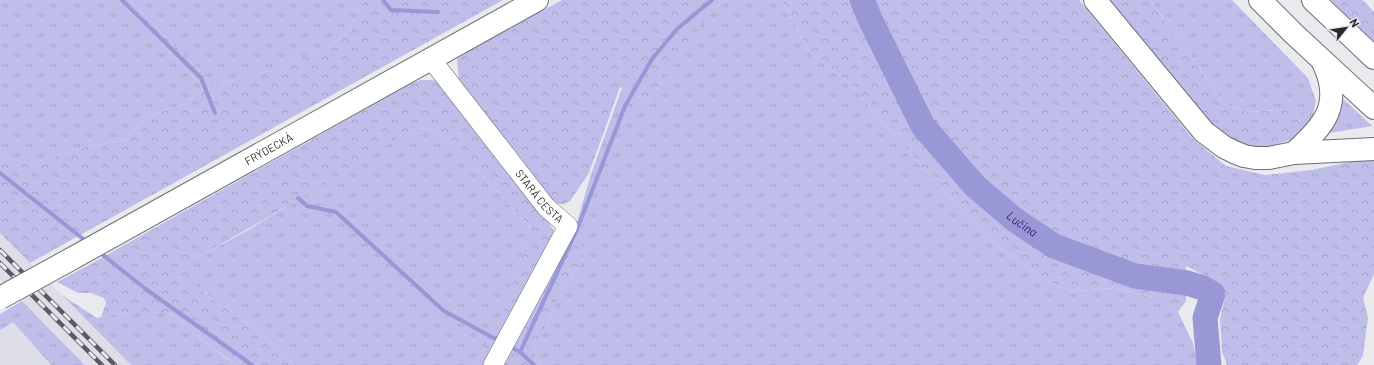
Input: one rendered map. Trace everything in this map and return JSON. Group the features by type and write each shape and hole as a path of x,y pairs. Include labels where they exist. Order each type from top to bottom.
{"main road":[{"name":"FRÝDECKÁ","path":"0,298 537,0"},
{"path":"1095,0 1204,132 1224,147 1244,156 1269,158 1294,154 1374,149"},
{"path":"1260,0 1323,62 1330,81 1332,94 1325,120 1314,136 1294,154"},
{"path":"1313,0 1374,58"},
{"path":"1294,34 1374,108"}],"street":[{"name":"STARÁ CESTA","path":"431,59 546,206 568,226 493,365"}],"shaded area":[{"path":"0,233 131,365 86,365 0,279"},
{"path":"13,322 51,365 0,365 0,329"}],"green space":[{"path":"0,0 116,0 147,27 203,88 186,104 163,111 143,120 126,140 89,146 30,164 2,156 0,154"},
{"path":"116,0 129,0 213,86 283,67 330,45 348,32 365,0 503,0 30,263 0,233 0,154 2,156 30,164 89,146 126,140 143,120 163,111 186,104 203,88 147,27"},
{"path":"129,0 365,0 348,32 330,45 283,67 213,86"},
{"path":"562,0 725,0 705,20 648,102 620,87 589,173 570,201 564,204 558,204 549,201 459,81 457,59 484,42"},
{"path":"725,0 782,0 809,52 849,83 931,178 1004,251 1066,292 1114,288 1151,297 1178,312 1193,343 1198,365 541,365 534,352 555,305 584,257 570,234 577,222 591,174 622,88 648,102 705,19"},
{"path":"782,0 1079,0 1193,139 1226,166 1265,175 1312,170 1354,161 1374,161 1374,274 1363,298 1368,318 1363,356 1357,365 1227,365 1222,352 1220,319 1226,293 1211,279 1186,266 1186,301 1178,312 1151,297 1114,288 1066,292 1004,251 931,178 849,83 809,52"},
{"path":"1108,0 1150,0 1223,103 1247,112 1276,110 1289,101 1312,119 1303,136 1264,148 1239,144 1220,133"},
{"path":"1150,0 1232,0 1308,78 1316,101 1312,119 1276,110 1247,112 1223,103"},
{"path":"1331,0 1363,0 1374,12 1374,42"},
{"path":"421,80 440,81 549,222 554,232 488,365 474,365 496,331 531,228 456,147 439,133 426,128 417,129 406,133 320,187 187,264 192,283 267,338 295,365 237,365 209,346 181,320 172,315 154,312 129,313 101,317 106,303 104,298 91,293 78,293 57,282 410,84"},
{"path":"1342,98 1372,126 1330,133"},
{"path":"426,128 439,133 456,147 531,228 496,332 474,365 295,365 267,338 192,283 186,264 248,230 406,133 417,129"},
{"path":"570,234 582,243 584,257 555,305 534,352 541,365 500,365"},
{"path":"62,295 97,318 127,313 145,312 163,313 176,317 186,324 212,349 237,365 131,365"},
{"path":"22,301 85,365 51,365 13,322 0,330 0,314"}],"waterway":[{"path":"122,0 201,78 215,113"},
{"path":"383,0 391,10 438,12"},
{"path":"520,352 576,232 625,106 652,59 677,29 712,0"},
{"name":"Lučina","path":"862,0 923,126 975,186 1015,220 1054,246 1135,276 1187,283 1203,288 1213,294 1205,318 1209,365"},
{"path":"0,173 87,242"},
{"path":"298,198 307,206 336,212 444,311 499,341"},
{"path":"98,251 147,290 252,365"},
{"path":"509,346 520,352 534,365"}],"railway":[{"path":"0,250 115,365"},
{"path":"0,263 102,365"}]}
